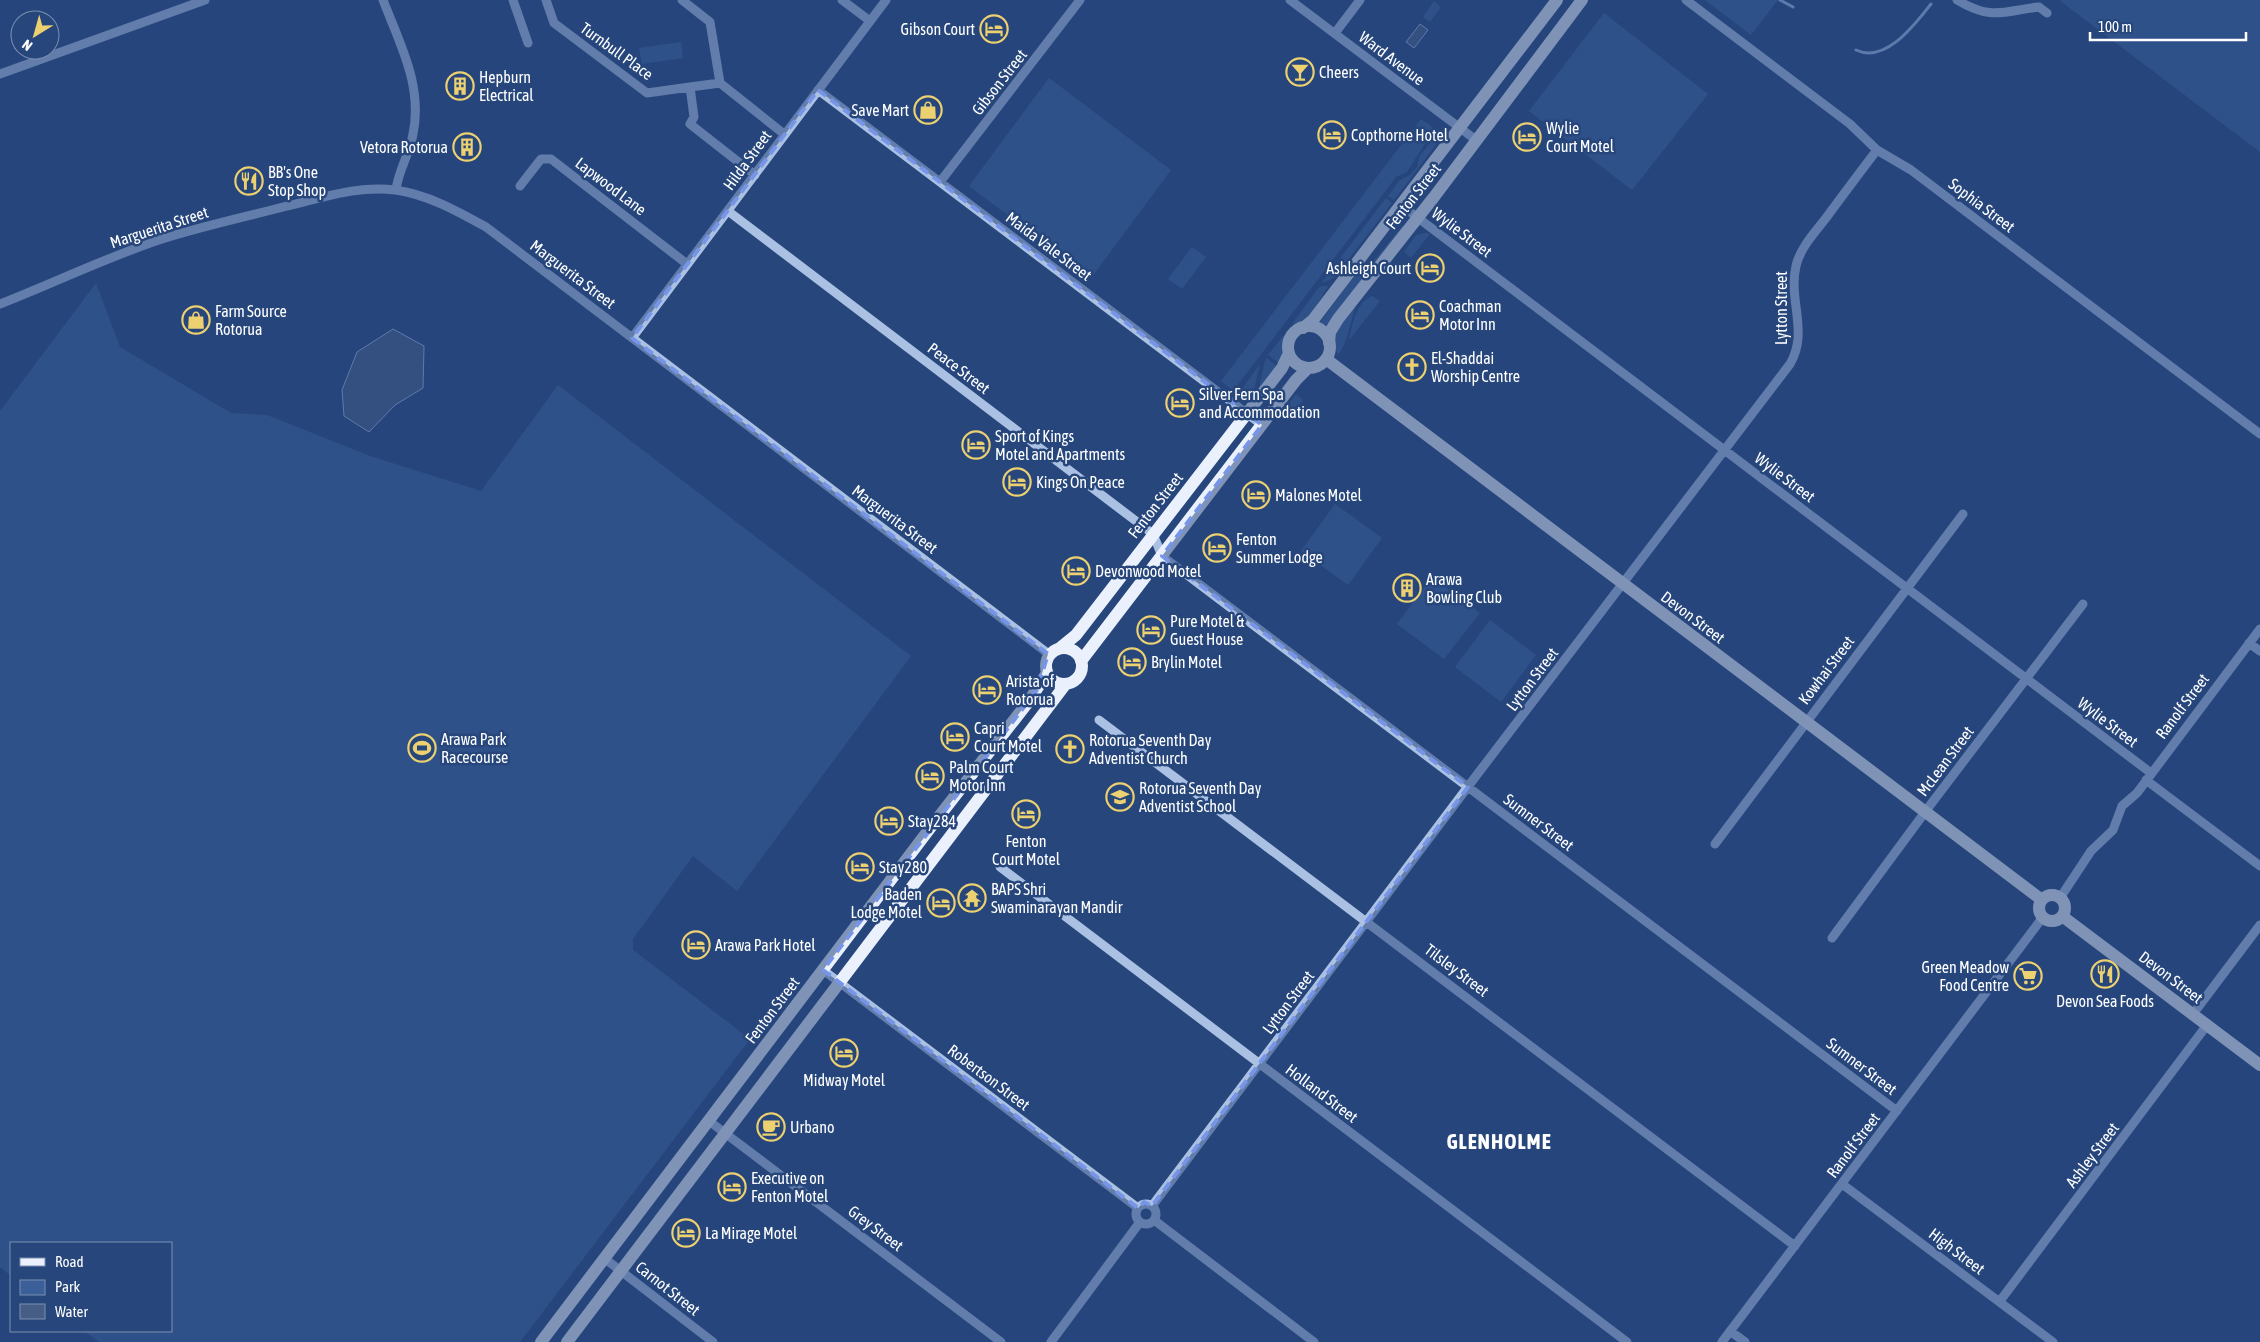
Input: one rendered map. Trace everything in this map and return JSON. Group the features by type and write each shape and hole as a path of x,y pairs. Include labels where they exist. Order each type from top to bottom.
{"main road":[{"name":"Fenton Street","path":"1303,328 1313,320 1558,0"},
{"name":"Fenton Street","path":"1329,343 1330,332 1338,319 1582,0"},
{"path":"1081,661 1296,380 1308,368 1319,366 1326,359 1329,343 1321,331 1311,327 1303,328 1290,338 1289,353 1295,362 1308,368"},
{"name":"Fenton Street","path":"1055,652 1076,635 1282,368 1289,353"},
{"name":"Devon Street","path":"1326,359 1805,723 2042,900"},
{"path":"567,1342 1066,685 1077,679 1081,673 1081,661 1074,651 1055,652 1046,664 1047,673 1053,681 1066,685"},
{"name":"Fenton Street","path":"541,1342 937,819 1029,701 1047,673"},
{"path":"937,819 954,831"},
{"path":"2051,895 2060,898 2064,904 2062,916 2051,921 2043,917 2039,909 2042,900 2051,895"},
{"name":"Devon Street","path":"2062,916 2260,1065"}],"street":[{"path":"0,74 205,0"},
{"path":"383,0 412,76 416,94 417,115 413,136 396,190"},
{"path":"513,0 528,43"},
{"name":"Turnbull Place","path":"546,0 554,24 647,94 720,83"},
{"path":"682,0 710,22 720,83 784,134"},
{"path":"842,0 870,21"},
{"name":"Hilda Street","path":"632,338 886,0"},
{"name":"Gibson Street","path":"940,182 1080,0"},
{"name":"Ward Avenue","path":"1290,0 1476,140"},
{"path":"1335,33 1360,0"},
{"name":"Sophia Street","path":"1686,0 1850,124 1877,150 1911,170 2260,434"},
{"path":"1957,0 1980,11 1994,14 2039,7 2047,13"},
{"path":"690,87 694,117 690,124 754,174"},
{"name":"Maida Vale Street","path":"818,90 1262,425"},
{"name":"Lytton Street","path":"1152,1206 1795,356 1800,326 1793,286 1796,264 1800,255 1877,150"},
{"name":"Lapwood Lane","path":"520,186 541,159 550,159 688,264"},
{"name":"Marguerita Street","path":"0,304 169,237 349,191 372,188 396,190 423,197 461,213 486,227 632,338 1055,652"},
{"name":"Wylie Street","path":"1401,205 2026,678 2260,866"},
{"name":"Peace Street","path":"728,211 1153,534"},
{"name":"Kowhai Street","path":"1714,844 1963,514"},
{"path":"1153,534 1162,556"},
{"name":"Sumner Street","path":"1162,556 1897,1111"},
{"name":"McLean Street","path":"1832,938 2083,604"},
{"name":"Ranolf Street","path":"2060,898 2092,851 2113,830 2122,806 2149,777 2260,629"},
{"path":"2249,643 2260,651"},
{"name":"Tilsley Street","path":"1099,720 1795,1246"},
{"name":"Holland Street","path":"1000,867 1627,1342"},
{"name":"Ranolf Street","path":"1722,1342 2043,917"},
{"path":"2193,1014 2260,925"},
{"name":"Robertson Street","path":"823,970 1138,1208"},
{"name":"Ashley Street","path":"2000,1302 2207,1025"},
{"name":"Grey Street","path":"709,1121 1001,1342"},
{"name":"High Street","path":"1842,1184 2053,1342"},
{"path":"1143,1205 1152,1206 1156,1212 1154,1220 1146,1224 1140,1222 1136,1214 1138,1208 1143,1205"},
{"path":"1154,1220 1314,1342"},
{"path":"1052,1342 1140,1222"},
{"name":"Carnot Street","path":"604,1258 713,1342"},
{"path":"1730,1331 1745,1342"}],"highlighted area":[{"path":"818,90 1262,425 1162,556 1468,787 1152,1206 1144,1202 1138,1208 823,970 1037,690 1048,654 632,338"}],"green space":[{"path":"1705,0 1778,0 1751,35"},
{"path":"2059,0 2260,0 2260,152"},
{"path":"1434,1 1441,7 1430,22 1423,17"},
{"path":"1604,13 1708,94 1632,190 1529,111"},
{"path":"681,42 683,58 642,64 639,48"},
{"path":"1049,78 1171,170 1091,278 969,186"},
{"path":"1421,119 1431,126 1433,131 1407,172 1396,177 1233,391 1221,381"},
{"path":"1439,132 1439,139 1435,146 1394,200 1388,196 1399,181 1410,175 1417,167 1419,157"},
{"path":"1386,198 1392,203 1335,277 1322,282"},
{"path":"1402,226 1326,328 1319,324 1357,272 1376,258"},
{"path":"1430,234 1411,258 1404,252 1416,235"},
{"path":"1192,247 1206,257 1182,289 1168,279"},
{"name":"Arawa Park Racecourse","path":"96,283 120,347 231,413 267,415 370,456 481,491 558,385 911,656 737,891 693,856 633,939 633,950 750,1039 520,1342 99,1342 85,1332 172,1332 172,1242 10,1242 10,1275 0,1267 0,411"},
{"path":"1328,286 1311,314 1292,324 1319,287"},
{"path":"1372,296 1380,301 1349,340 1358,309 1366,299"},
{"path":"1357,303 1345,343 1338,355 1335,347 1336,333"},
{"path":"1283,336 1285,337 1280,364 1268,355"},
{"path":"1267,358 1278,367 1258,393 1265,361"},
{"path":"1260,364 1252,398 1243,399 1237,396"},
{"path":"1296,394 1303,400 1287,421 1280,415"},
{"path":"1335,504 1382,538 1348,585 1301,551"},
{"path":"1432,577 1480,613 1444,659 1397,624"},
{"path":"1490,620 1536,655 1501,702 1455,667"}],"water":[{"path":"1420,24 1428,30 1414,48 1406,42"},
{"path":"393,329 424,346 423,388 395,405 369,432 344,416 342,390 357,352"}],"waterway":[{"path":"1780,0 1793,7"},
{"path":"1856,50 1867,53 1878,52 1889,47 1917,22 1931,4"}],"place":[{"name":"Gibson Court","path":"994,29"},
{"name":"Cheers","path":"1300,72"},
{"name":"Hepburn Electrical","path":"460,86"},
{"name":"Save Mart","path":"928,110"},
{"name":"Copthorne Hotel","path":"1332,135"},
{"name":"Wylie Court Motel","path":"1527,137"},
{"name":"Vetora Rotorua","path":"467,147"},
{"name":"BB's One Stop Shop","path":"249,181"},
{"name":"Ashleigh Court","path":"1430,268"},
{"name":"Coachman Motor Inn","path":"1420,315"},
{"name":"Farm Source Rotorua","path":"196,320"},
{"name":"El-Shaddai Worship Centre","path":"1412,367"},
{"name":"Silver Fern Spa and Accommodation","path":"1180,403"},
{"name":"Sport of Kings Motel and Apartments","path":"976,445"},
{"name":"Kings On Peace","path":"1017,482"},
{"name":"Malones Motel","path":"1256,495"},
{"name":"Fenton Summer Lodge","path":"1217,548"},
{"name":"Devonwood Motel","path":"1076,571"},
{"name":"Arawa Bowling Club","path":"1407,588"},
{"name":"Pure Motel & Guest House","path":"1151,630"},
{"name":"Brylin Motel","path":"1132,662"},
{"name":"Arista of Rotorua","path":"987,690"},
{"name":"Capri Court Motel","path":"955,737"},
{"name":"Arawa Park Racecourse","path":"422,748"},
{"name":"Rotorua Seventh Day Adventist Church","path":"1070,749"},
{"name":"Palm Court Motor Inn","path":"930,776"},
{"name":"Rotorua Seventh Day Adventist School","path":"1120,797"},
{"name":"Fenton Court Motel","path":"1026,814"},
{"name":"Stay284","path":"889,821"},
{"name":"Stay280","path":"860,867"},
{"name":"BAPS Shri Swaminarayan Mandir","path":"972,898"},
{"name":"Baden Lodge Motel","path":"941,903"},
{"name":"Arawa Park Hotel","path":"696,945"},
{"name":"Devon Sea Foods","path":"2105,974"},
{"name":"Green Meadow Food Centre","path":"2028,976"},
{"name":"Midway Motel","path":"844,1053"},
{"name":"Urbano","path":"771,1127"},
{"name":"Executive on Fenton Motel","path":"732,1187"},
{"name":"La Mirage Motel","path":"686,1233"}],"district":[{"name":"GLENHOLME","path":"1499,1142"}]}
